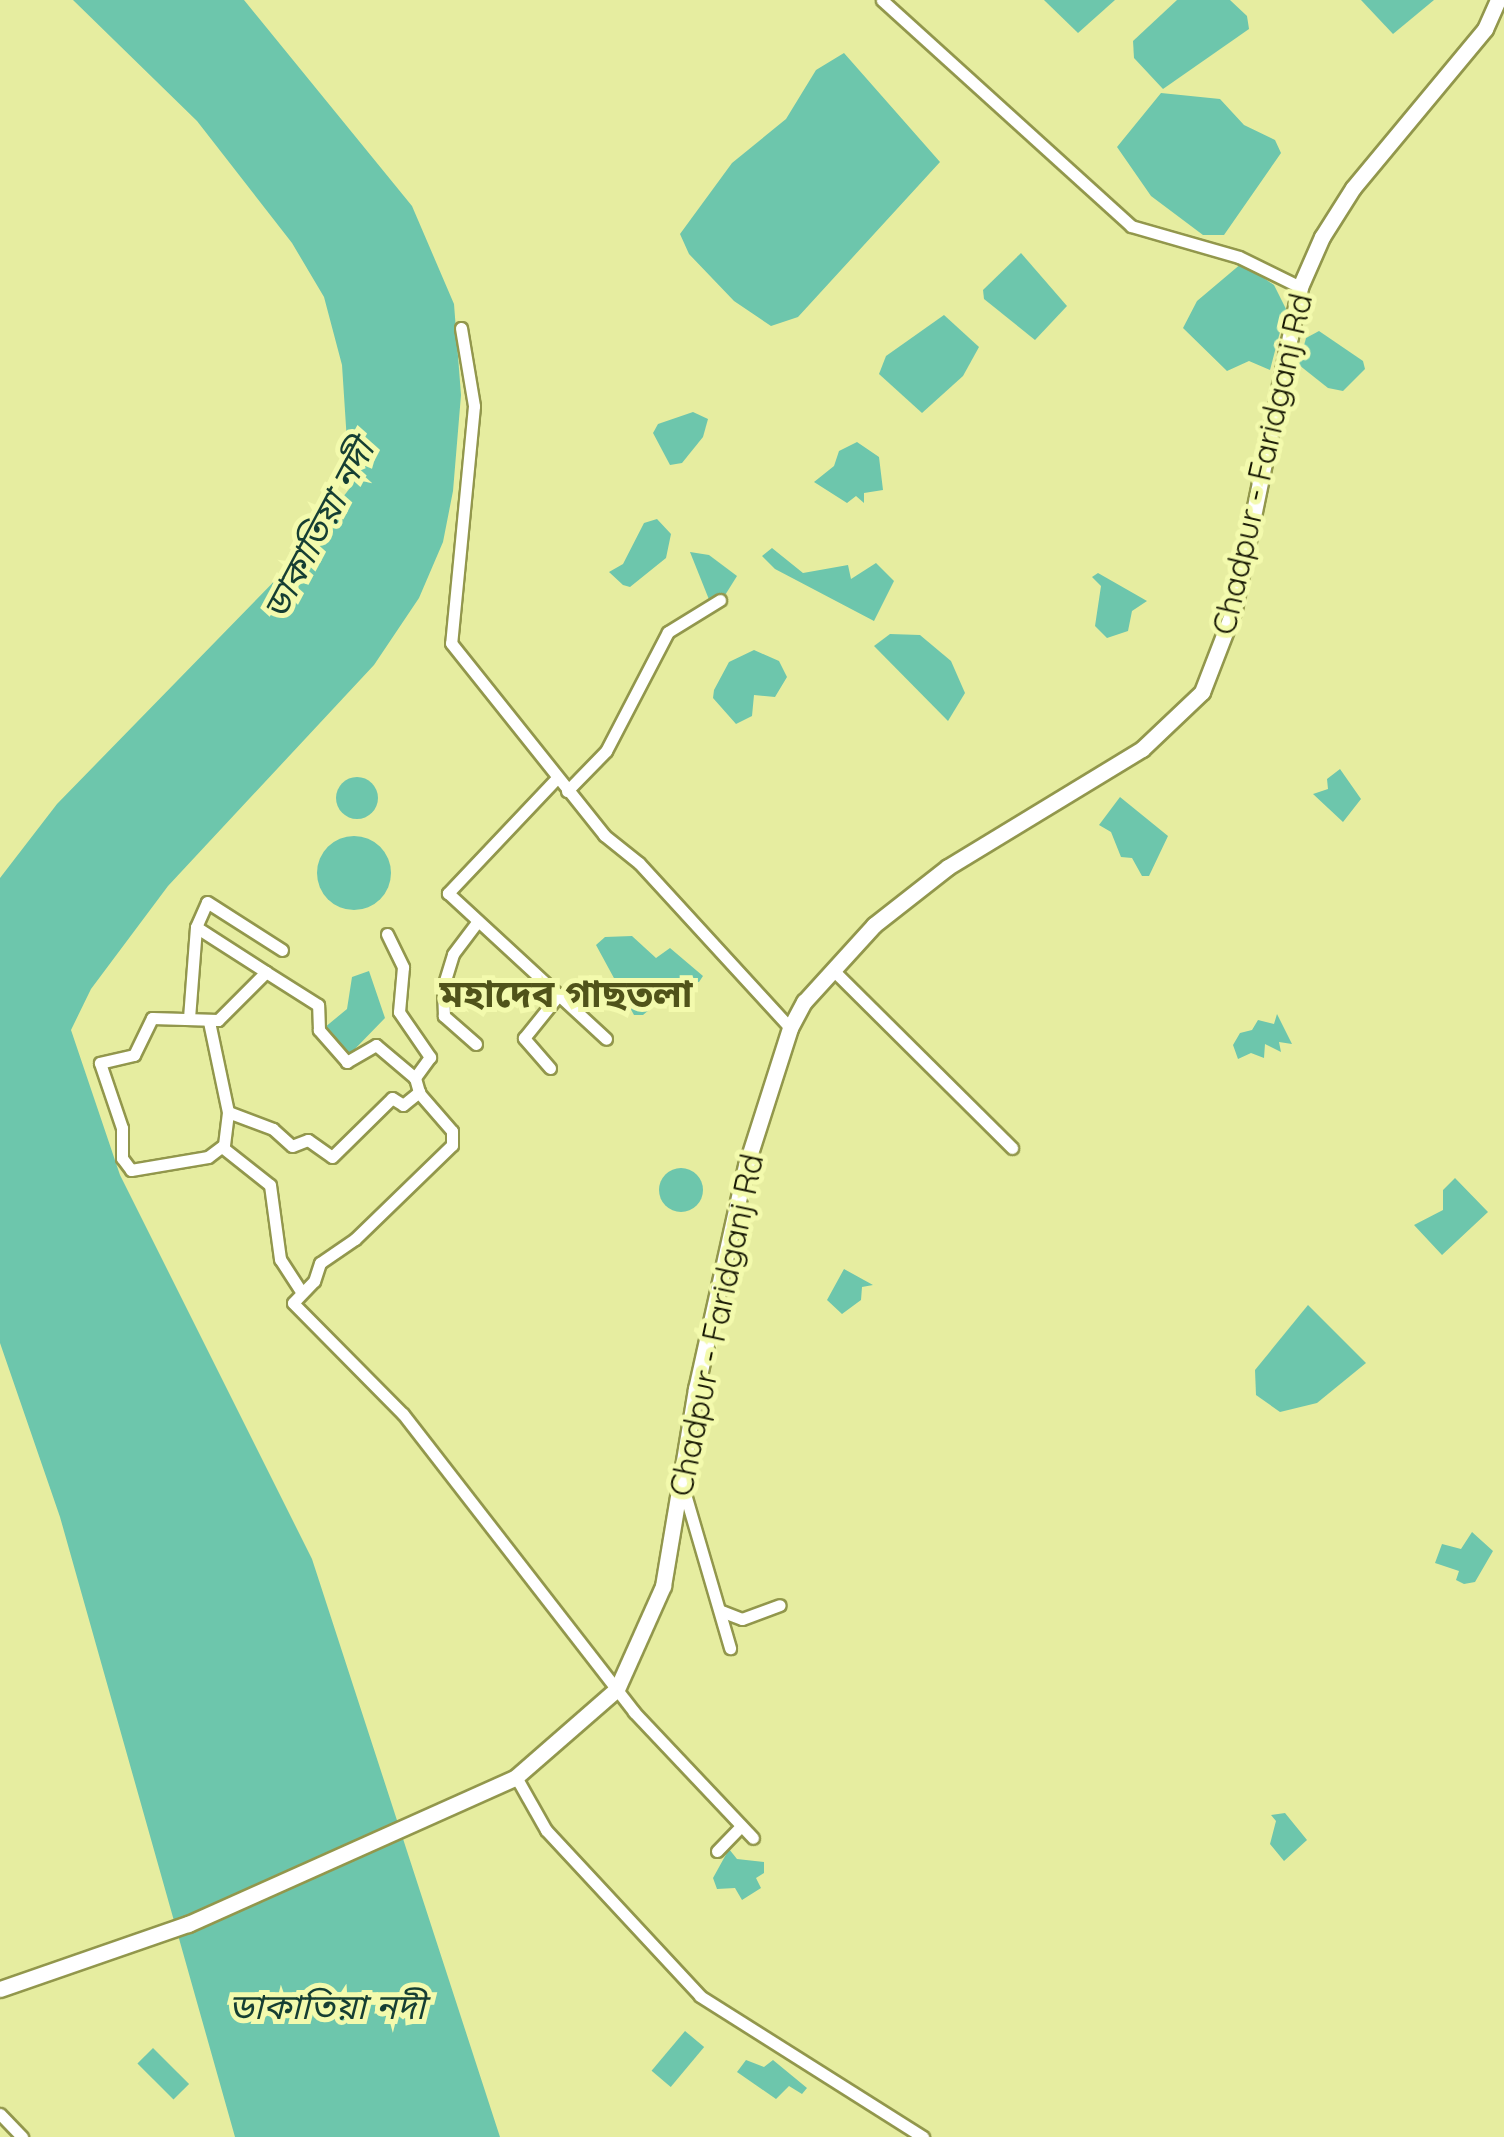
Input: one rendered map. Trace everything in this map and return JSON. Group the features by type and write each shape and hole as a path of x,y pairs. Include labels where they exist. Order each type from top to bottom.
{"main road":[{"name":"Chadpur - Faridganj Rd","path":"0,1988 188,1924 516,1777 617,1690 662,1586 683,1486 696,1388 746,1166 790,1028 804,1002 874,926 948,868 1142,749 1202,692 1234,609 1300,287 1353,188 1486,29 1498,0"}],"street":[{"path":"882,0 1131,226 1239,257 1300,287"},
{"path":"461,328 474,406 451,643 555,780 790,1028"},
{"path":"568,790 606,751 668,632 720,600"},
{"path":"555,780 448,894 557,998 606,1038"},
{"path":"190,1018 196,926 207,902 282,950"},
{"path":"476,1044 444,1016 443,986 453,954 478,921"},
{"path":"196,926 318,1005 319,1030 347,1062 376,1045 415,1078 419,1093 452,1131 452,1145 355,1239 320,1262 293,1300 295,1307 403,1414 617,1690 753,1838"},
{"path":"387,934 403,967 398,1012 430,1057 415,1078"},
{"path":"834,971 1012,1148"},
{"path":"210,1022 266,972"},
{"path":"550,1068 524,1038 557,998"},
{"path":"152,1018 210,1022 228,1112 222,1147 208,1157 131,1170 98,1069 105,1060 134,1055 152,1018"},
{"path":"228,1112 272,1129 292,1146 308,1140 332,1157 392,1098 403,1105 419,1093"},
{"path":"222,1147 270,1185 280,1259 302,1292"},
{"path":"683,1486 730,1648"},
{"path":"721,1611 742,1619 780,1605"},
{"path":"516,1777 546,1830 700,1996 924,2137"},
{"path":"717,1851 740,1828"},
{"path":"0,2114 22,2137"}],"water":[{"name":"ডাকাতিয়া নদী","path":"73,0 244,0 412,206 454,304 461,395 453,491 443,542 419,598 374,665 168,886 91,989 71,1030 120,1175 312,1559 500,2137 235,2137 60,1517 0,1343 0,878 57,804 291,564 350,488 342,365 324,297 292,243 197,121"},
{"path":"1044,0 1115,0 1078,33"},
{"path":"1177,0 1230,0 1247,16 1249,29 1163,89 1134,58 1133,41"},
{"path":"1361,0 1434,0 1393,34"},
{"path":"844,53 940,162 798,317 771,326 734,301 689,254 680,234 732,163 786,119 816,70"},
{"path":"1161,93 1220,99 1244,125 1275,140 1281,153 1224,235 1203,235 1151,196 1117,147"},
{"path":"1021,253 1067,306 1035,340 984,299 983,290"},
{"path":"1242,263 1274,285 1286,309 1270,370 1249,361 1227,371 1183,328 1197,301"},
{"path":"944,315 979,347 963,376 922,413 879,374 886,356"},
{"path":"1319,331 1363,361 1365,369 1343,391 1328,388 1299,365 1306,338"},
{"path":"693,412 708,419 703,437 682,463 670,465 653,433 658,424"},
{"path":"857,442 879,457 883,490 864,493 864,503 856,496 847,503 814,482 834,466 839,451"},
{"path":"657,519 671,534 666,558 630,587 623,585 609,572 623,564 644,523"},
{"path":"772,548 803,573 848,565 851,579 876,563 894,581 874,621 775,569 762,556"},
{"path":"690,552 709,555 737,576 722,600 710,602"},
{"path":"1098,573 1147,601 1132,611 1128,631 1107,638 1095,626 1101,586 1092,577"},
{"path":"890,634 920,635 951,661 965,693 948,721 874,646"},
{"path":"754,650 779,661 787,677 775,697 754,695 752,716 736,724 713,698 714,690 729,662"},
{"path":"1340,769 1361,799 1343,822 1313,794 1328,789 1327,779"},
{"path":"357,777 372,783 378,798 372,813 357,819 342,813 336,798 342,783"},
{"path":"1120,797 1168,836 1149,876 1142,876 1132,858 1121,857 1111,832 1099,825"},
{"path":"354,836 380,847 391,873 380,899 354,910 328,899 317,873 328,847"},
{"path":"632,936 656,958 670,948 703,976 699,982 681,983 643,1015 634,1015 596,945 605,937"},
{"path":"369,971 385,1018 350,1054 324,1028 347,1009 352,977"},
{"path":"1277,1014 1292,1044 1279,1042 1281,1052 1265,1044 1264,1058 1251,1053 1238,1059 1233,1045 1240,1033 1252,1030 1258,1020 1274,1024"},
{"path":"681,1168 696,1175 703,1190 696,1205 681,1212 666,1205 659,1190 666,1175"},
{"path":"1455,1178 1488,1212 1442,1255 1414,1225 1443,1210 1443,1190"},
{"path":"844,1269 873,1285 862,1287 861,1300 842,1314 827,1300"},
{"path":"1308,1305 1366,1363 1317,1403 1280,1412 1256,1395 1255,1370"},
{"path":"1472,1532 1493,1551 1475,1582 1464,1584 1456,1580 1459,1571 1435,1563 1442,1544 1461,1549"},
{"path":"1285,1813 1307,1840 1284,1861 1270,1844 1276,1821 1271,1815"},
{"path":"729,1849 737,1859 764,1862 764,1873 756,1878 761,1888 742,1900 735,1888 717,1889 713,1878"},
{"path":"685,2031 704,2047 671,2087 652,2071"},
{"path":"153,2048 189,2084 174,2100 137,2064"},
{"path":"746,2060 764,2067 773,2060 807,2088 802,2094 789,2086 776,2099 737,2072"}],"district":[{"name":"মহাদেব গাছতলা","path":"566,994"}]}
